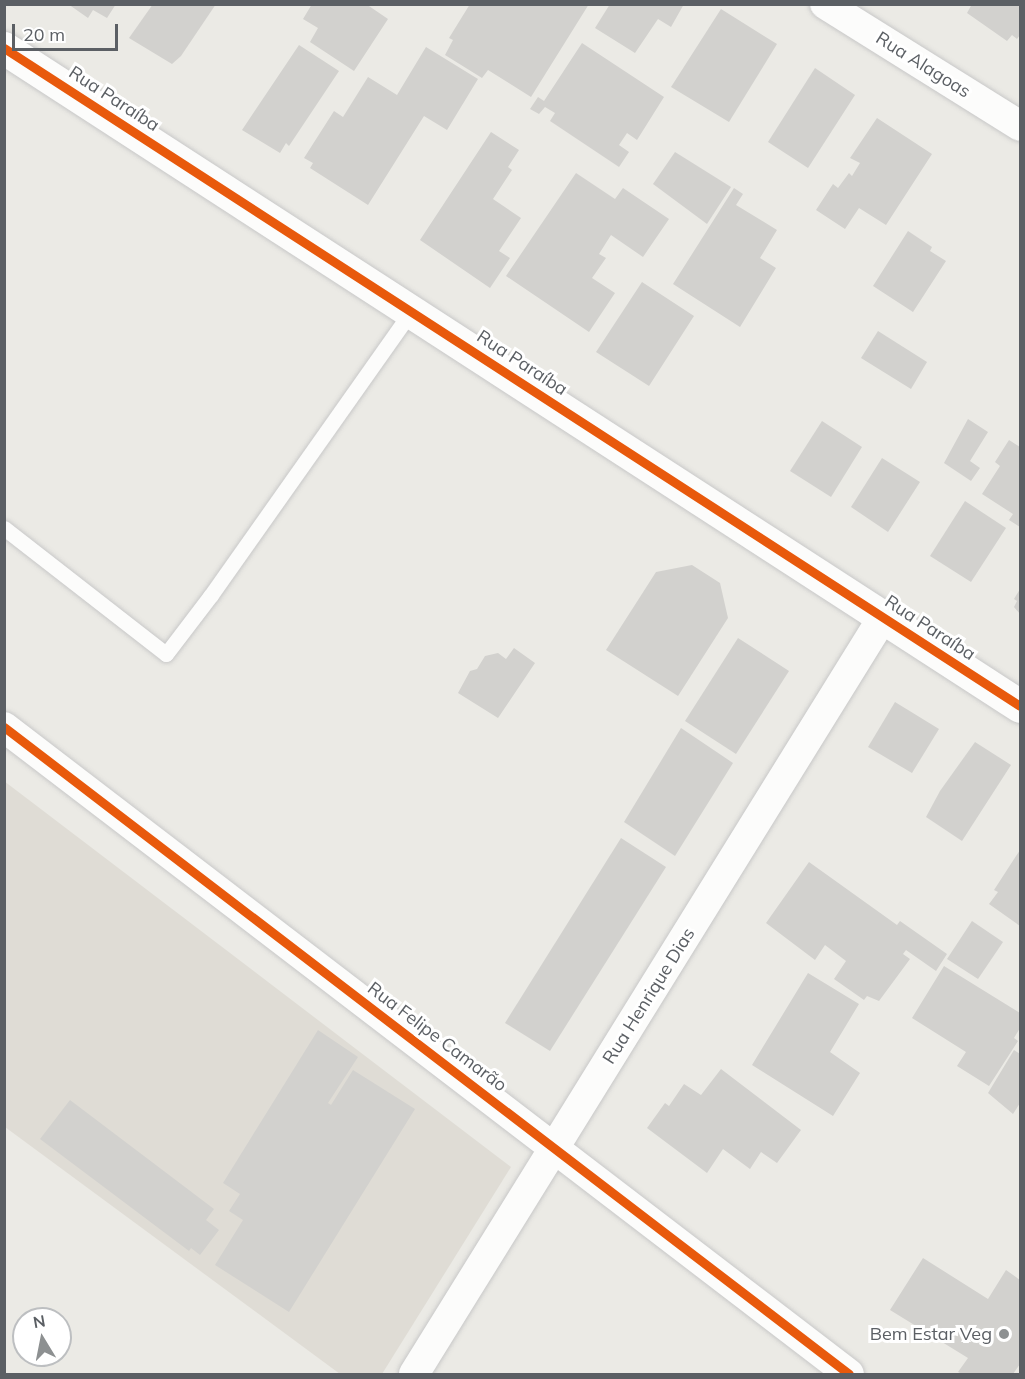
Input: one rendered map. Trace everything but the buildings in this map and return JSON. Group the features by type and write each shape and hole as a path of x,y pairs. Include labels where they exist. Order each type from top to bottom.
{"street":[{"name":"Rua Alagoas","path":"825,4 1020,126"},
{"name":"Rua Paraíba","path":"4,48 1020,706"},
{"name":"Rua Henrique Dias","path":"414,1374 883,617"},
{"name":"Rua Felipe Camarão","path":"4,727 849,1374"}],"lane":[{"path":"4,528 166,654 411,311"}],"shaded area":[{"path":"4,781 511,1167 382,1374 340,1374 5,1127"}],"cycle path":[{"path":"4,48 1020,706"},
{"path":"4,727 849,1374"}],"place":[{"name":"Bem Estar Veg","path":"1004,1334"}]}
